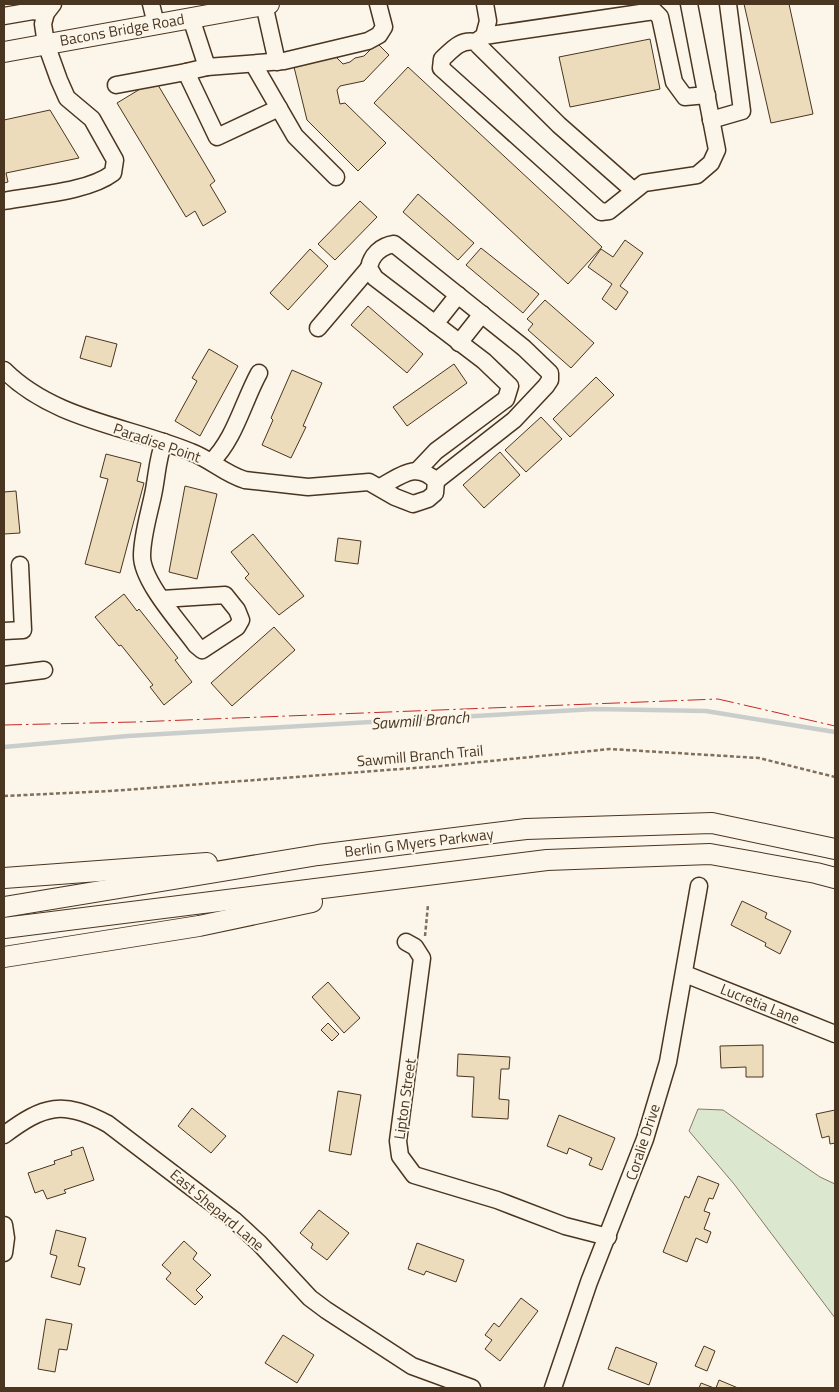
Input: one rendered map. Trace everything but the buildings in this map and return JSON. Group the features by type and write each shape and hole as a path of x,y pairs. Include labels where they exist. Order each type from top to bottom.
{"main road":[{"name":"Bacons Bridge Road","path":"4,52 266,4"},
{"name":"Berlin G Myers Parkway","path":"4,907 318,855 526,829 712,823 835,849"},
{"path":"4,928 442,875 547,860 710,854 835,878"},
{"path":"4,878 318,855"},
{"path":"4,957 199,926 442,875"}],"street":[{"path":"151,4 156,24"},
{"path":"266,4 277,62"},
{"path":"116,85 207,67 277,62 368,41 379,35 384,27 378,4"},
{"path":"479,39 488,21 486,4"},
{"path":"689,4 717,150 711,163 697,175 644,183 609,212 601,212 441,68 442,59 457,45 467,40 654,11 660,17 674,82 678,91 685,97 706,95"},
{"path":"711,120 742,112 728,4"},
{"path":"4,16 50,9"},
{"path":"4,201 103,181 113,173 116,160 92,119 67,98 46,44 43,24 50,9"},
{"path":"191,18 207,67"},
{"path":"479,39 560,125 634,191"},
{"path":"254,65 295,136 336,177"},
{"path":"186,72 217,138 279,108"},
{"path":"318,328 369,268 370,261 378,250 386,245 394,244 482,314 547,368 550,373 550,380 537,397 514,420 436,481 430,475 418,470 407,472 380,487"},
{"path":"369,268 375,278 459,343 510,386 506,399 436,451 418,470"},
{"path":"435,324 458,295"},
{"path":"459,343 482,314"},
{"name":"Paradise Point","path":"4,370 49,403 126,432 164,442 191,452 236,477 283,486 308,487 364,482 380,487 395,497 413,504 428,499 435,493 436,481"},
{"path":"211,462 220,453 259,373"},
{"path":"162,599 225,595 237,610 241,620 237,627 202,650 162,599 149,578 142,557 148,512 158,472 158,456 164,442"},
{"path":"4,631 23,630 20,565"},
{"path":"4,674 44,670"},
{"name":"Coralie Drive","path":"553,1388 589,1282 645,1140 668,1062 699,886"},
{"path":"406,942 415,947 422,958"},
{"name":"Lipton Street","path":"422,958 398,1141 400,1156 414,1175 497,1200 565,1226 608,1237"},
{"name":"Lucretia Lane","path":"685,974 835,1034"},
{"name":"East Shepard Lane","path":"4,1135 34,1115 52,1109 69,1108 88,1113 108,1124 234,1220 259,1243 310,1298 412,1366 472,1388"},
{"path":"4,1226 6,1238 4,1253"}],"path":[{"name":"Sawmill Branch Trail","path":"4,796 110,791 441,766 610,749 759,758 835,777"},
{"path":"422,958 428,905"}],"green space":[{"path":"698,1109 723,1110 820,1177 835,1184 835,1318 734,1184 689,1131"}],"waterway":[{"name":"Sawmill Branch","path":"4,747 128,736 595,709 706,711 835,732"}],"power":[{"path":"4,725 135,722 718,699 835,726"}]}
